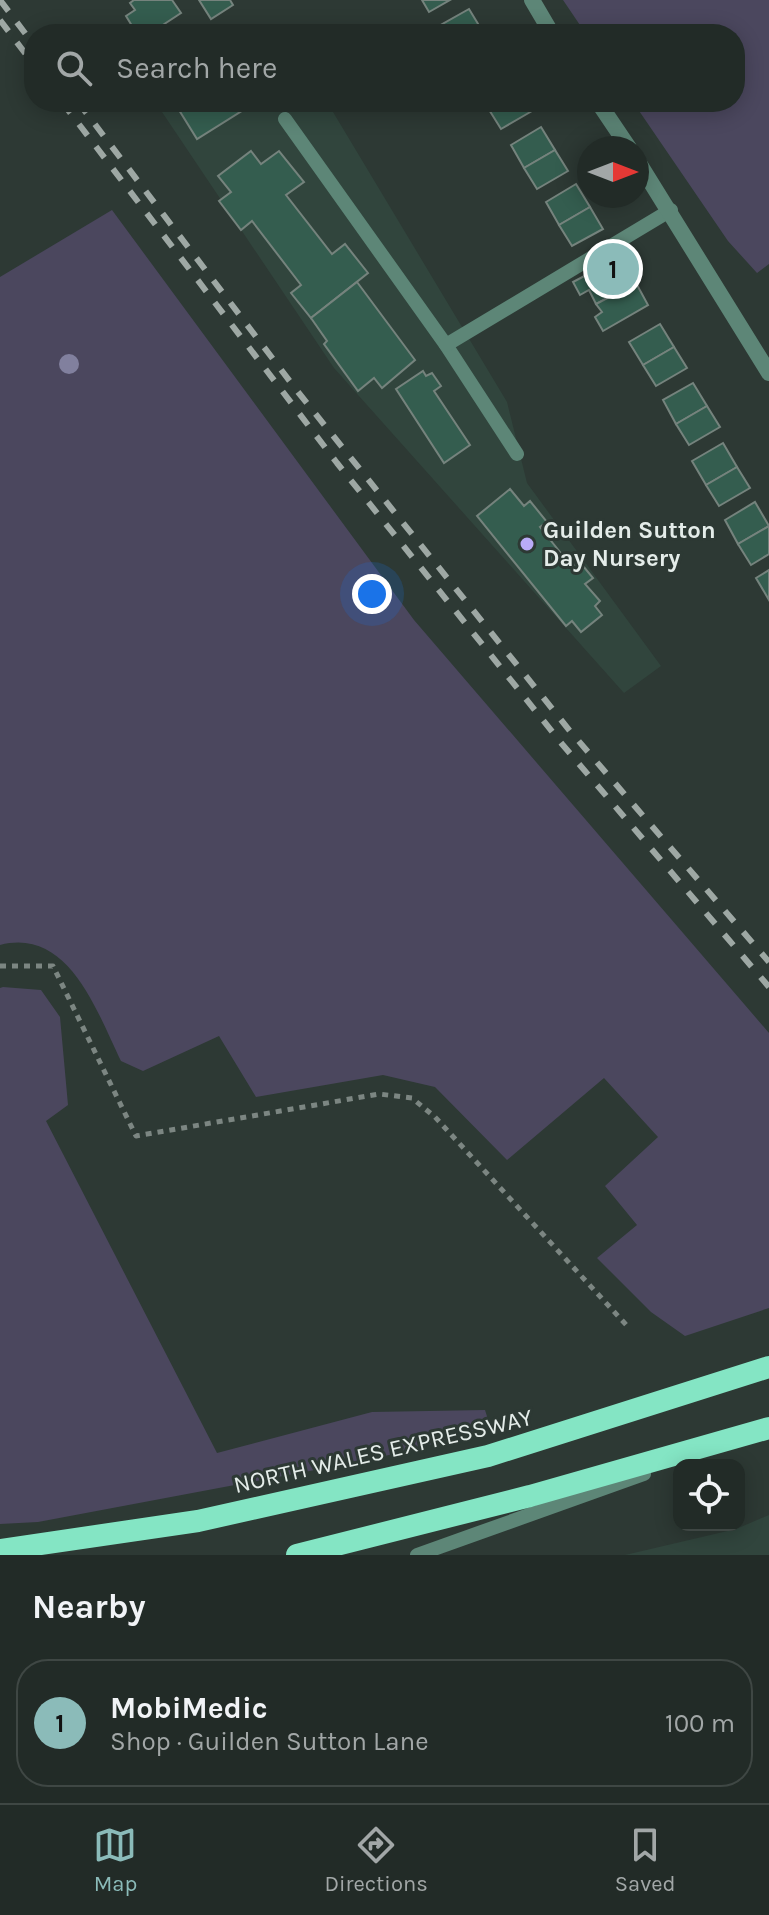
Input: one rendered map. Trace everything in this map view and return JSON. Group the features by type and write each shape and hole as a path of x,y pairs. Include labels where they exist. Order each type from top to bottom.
{"highway":[{"name":"NORTH WALES EXPRESSWAY","path":"0,1550 198,1521 488,1456 769,1367"},
{"path":"297,1555 530,1496 769,1428"}],"street":[{"path":"532,0 546,24"},
{"path":"605,112 621,136"},
{"path":"649,178 769,373"}],"lane":[{"path":"285,119 446,345 517,454"},
{"path":"446,345 671,210"},
{"path":"417,1555 769,1428"}],"path":[{"path":"0,966 53,966 136,1136 379,1094 412,1098 435,1117 630,1329"}],"shaded area":[{"path":"563,0 769,0 769,264 757,273 728,241 640,112 745,112 745,24 579,24"},
{"path":"162,112 333,112 507,402 527,483 661,666 624,693 334,368"},
{"path":"112,210 414,620 769,1033 769,1308 685,1336 651,1312 597,1258 637,1225 605,1186 658,1137 604,1078 507,1160 435,1087 383,1075 256,1097 219,1036 143,1071 121,1061 90,998 62,961 45,949 24,943 0,945 0,277"},
{"path":"0,988 41,990 60,1017 68,1105 46,1121 217,1453 372,1412 485,1410 491,1429 373,1459 38,1522 0,1524"},
{"path":"769,1515 769,1555 625,1555 727,1531 745,1531 745,1525"}],"building":[{"path":"134,0 172,0 181,13 164,24 131,24 126,16 135,10 130,3"},
{"path":"199,0 230,0 233,5 211,19"},
{"path":"422,0 450,0 429,12"},
{"path":"469,9 478,24 443,24"},
{"path":"180,112 240,112 197,139"},
{"path":"490,112 530,112 501,129"},
{"path":"541,127 555,150 524,168 511,145"},
{"path":"555,150 568,171 537,189 524,168"},
{"path":"251,151 261,164 279,151 304,182 286,195 332,254 345,244 368,273 311,318 291,293 301,285 252,221 241,230 219,201 231,192 218,176"},
{"path":"576,184 577,208 588,208 559,225 546,202"},
{"path":"591,208 603,229 572,246 559,225"},
{"path":"622,256 636,283 596,304 589,290 580,295 573,282"},
{"path":"357,282 415,360 382,388 374,378 358,391 324,344 327,341 311,318"},
{"path":"636,283 648,305 603,331 595,317 602,312 596,304"},
{"path":"660,324 674,347 643,365 629,342"},
{"path":"674,347 687,368 656,386 643,365"},
{"path":"423,371 426,376 432,373 441,386 434,391 470,445 444,463 396,389"},
{"path":"693,383 707,406 676,424 663,400"},
{"path":"707,406 720,427 689,445 676,424"},
{"path":"723,443 737,467 706,485 692,461"},
{"path":"737,467 750,488 719,506 706,485"},
{"name":"Guilden Sutton Day Nursery","path":"510,489 524,506 530,501 547,522 540,527 572,567 579,561 593,578 585,584 600,601 595,606 602,615 581,632 572,621 566,626 477,516"},
{"path":"755,502 769,526 738,544 725,520"},
{"path":"769,526 769,554 751,565 738,544"},
{"path":"769,570 769,600 756,578"}],"railway":[{"path":"0,0 24,32"},
{"path":"0,20 24,52"},
{"path":"70,112 337,463 562,744 769,987"},
{"path":"86,112 298,392 570,731 769,962"}],"place":[{"name":"MobiMedic","path":"613,269"},
{"name":"Guilden Sutton Day Nursery","path":"527,544"}]}
